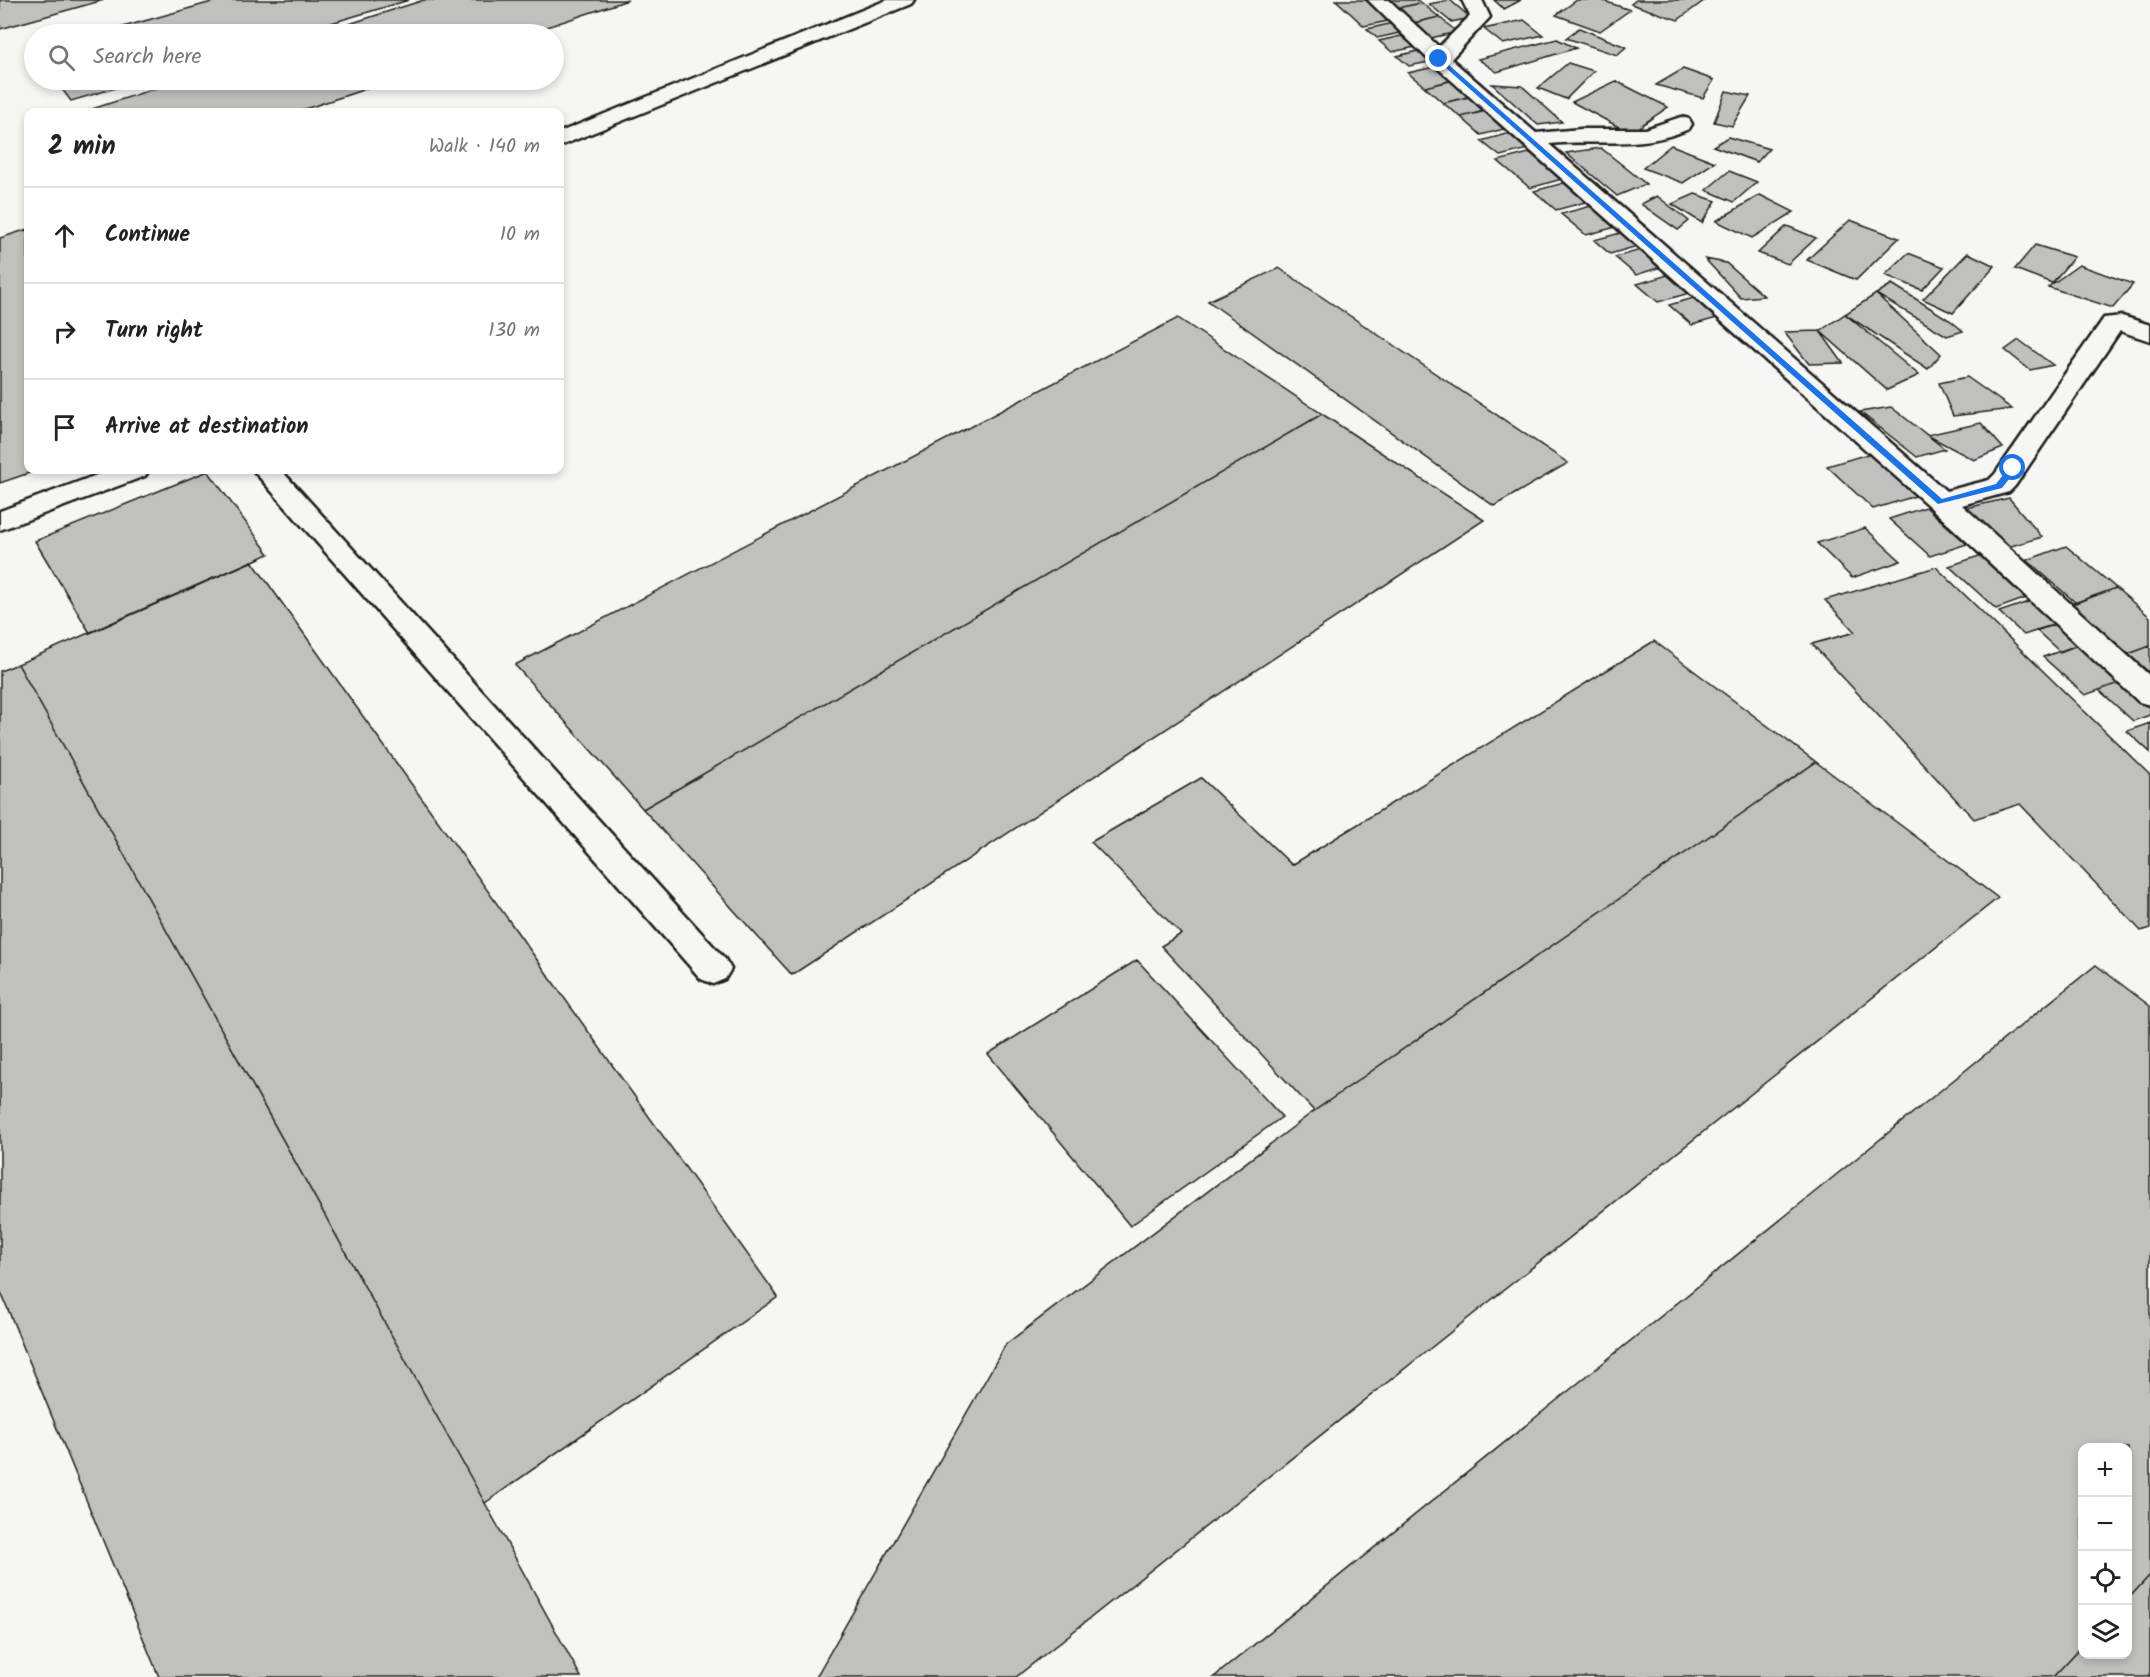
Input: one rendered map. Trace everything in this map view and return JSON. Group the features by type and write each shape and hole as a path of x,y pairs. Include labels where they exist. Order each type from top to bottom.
{"street":[{"path":"564,138 904,0"},
{"path":"1378,0 1439,59 1941,502 2150,694"},
{"path":"1439,59 1480,17 1472,0"},
{"path":"1532,140 1591,135 1644,137 1664,133 1681,124"},
{"path":"1941,502 1999,486 2005,480 2113,323 2122,323 2150,333"},
{"path":"0,521 124,474"},
{"path":"270,474 713,969"}],"building":[{"path":"0,0 104,0 0,29"},
{"path":"219,0 409,0 328,24 134,24"},
{"path":"424,0 628,0 556,24 349,24"},
{"path":"1336,0 1371,0 1393,20 1364,26"},
{"path":"1387,0 1417,0 1421,3 1397,8"},
{"path":"1450,0 1471,18 1451,22 1429,4"},
{"path":"1494,0 1521,0 1504,9"},
{"path":"1577,0 1601,0 1630,10 1600,31 1556,15"},
{"path":"1636,0 1705,0 1678,20 1631,4"},
{"path":"1422,3 1439,17 1413,23 1397,8"},
{"path":"1439,17 1457,32 1431,38 1414,23"},
{"path":"1524,20 1543,35 1503,44 1484,29"},
{"path":"1393,23 1404,32 1377,38 1367,29"},
{"path":"1579,28 1626,47 1617,55 1566,38"},
{"path":"1401,36 1415,47 1392,52 1379,41"},
{"path":"1557,39 1576,48 1497,72 1478,59"},
{"path":"1422,50 1434,61 1409,66 1397,56"},
{"path":"1568,63 1594,71 1566,99 1538,88"},
{"path":"1438,66 1454,80 1425,87 1408,73"},
{"path":"1683,69 1714,80 1703,98 1656,85"},
{"path":"1456,79 1475,95 1443,103 1425,87"},
{"path":"1616,81 1668,107 1630,133 1572,102"},
{"path":"1492,84 1522,86 1562,122 1538,125"},
{"path":"63,90 109,90 71,101"},
{"path":"150,90 363,90 308,108 95,108"},
{"path":"1726,91 1750,96 1732,126 1714,122"},
{"path":"1473,96 1490,110 1461,117 1443,103"},
{"path":"1487,110 1508,128 1481,135 1461,117"},
{"path":"1513,132 1532,148 1500,156 1481,141"},
{"path":"1728,137 1769,149 1757,162 1713,146"},
{"path":"1671,145 1715,162 1683,183 1643,168"},
{"path":"1601,148 1646,184 1617,196 1566,153"},
{"path":"1537,151 1569,177 1530,188 1498,161"},
{"path":"1729,171 1757,182 1734,202 1706,190"},
{"path":"1571,181 1593,200 1556,210 1534,191"},
{"path":"1695,194 1716,201 1702,223 1672,204"},
{"path":"1760,195 1794,212 1752,238 1716,221"},
{"path":"1657,196 1689,221 1678,230 1641,204"},
{"path":"1591,206 1616,227 1586,235 1561,214"},
{"path":"1850,220 1899,238 1856,280 1807,260"},
{"path":"1787,226 1816,238 1788,264 1758,253"},
{"path":"24,230 24,474 26,474 0,483 0,238"},
{"path":"1624,232 1641,245 1610,254 1594,240"},
{"path":"2035,245 2074,257 2052,283 2015,269"},
{"path":"1641,250 1661,267 1636,275 1615,257"},
{"path":"1908,253 1944,267 1922,290 1885,275"},
{"path":"1968,253 1995,266 1953,313 1923,299"},
{"path":"1705,259 1726,263 1764,296 1741,298"},
{"path":"2079,265 2133,284 2113,308 2048,287"},
{"path":"1279,268 1568,463 1494,506 1208,301"},
{"path":"1671,274 1693,292 1658,302 1637,284"},
{"path":"1892,284 1963,331 1947,336 1876,294"},
{"path":"1876,294 1941,354 1928,369 1845,314"},
{"path":"1697,297 1721,317 1692,325 1669,305"},
{"path":"1845,314 1919,375 1887,390 1820,331"},
{"path":"1178,318 1322,414 643,809 515,665"},
{"path":"1820,331 1843,363 1809,364 1784,332"},
{"path":"2019,340 2053,365 2030,370 2005,350"},
{"path":"1967,377 2012,409 1953,416 1939,383"},
{"path":"1891,407 1945,449 1917,457 1860,412"},
{"path":"1322,414 1484,520 792,975 643,809"},
{"path":"1981,423 2003,448 1974,460 1927,435"},
{"path":"1871,453 1919,495 1873,509 1827,466"},
{"path":"201,474 210,474 269,554 90,633 35,541"},
{"path":"2009,498 2042,537 2008,547 1962,509"},
{"path":"1926,507 1967,544 1930,556 1889,519"},
{"path":"1865,528 1901,561 1852,578 1817,543"},
{"path":"2066,546 2116,588 2076,603 2027,560"},
{"path":"1985,554 2032,596 1996,609 1949,566"},
{"path":"252,561 778,1297 485,1503 18,664"},
{"path":"1936,567 2150,775 2150,928 2141,931 2020,804 1974,819 1812,644 1855,632 1825,600"},
{"path":"2116,588 2150,617 2150,646 2129,654 2071,604"},
{"path":"2037,599 2062,622 2024,635 1999,612"},
{"path":"2062,622 2086,642 2060,652 2036,630"},
{"path":"1654,641 1816,762 1314,1111 1161,946 1181,934 1091,842 1201,778 1292,865"},
{"path":"2086,642 2128,680 2085,695 2043,657"},
{"path":"2150,646 2150,673 2128,654"},
{"path":"18,664 581,1677 159,1677 0,1290 0,671"},
{"path":"2128,680 2150,700 2150,715 2133,721 2099,690"},
{"path":"2150,723 2150,752 2127,731"},
{"path":"1816,762 1998,898 1016,1677 816,1677 1006,1344 1314,1111"},
{"path":"1137,960 1282,1117 1130,1226 988,1054"},
{"path":"2096,965 2150,1006 2150,1575 2132,1595 2132,1443 2078,1443 2078,1650 2053,1677 1214,1677"},
{"path":"2150,1575 2150,1677 2053,1677 2078,1650 2078,1659 2132,1659 2132,1595"}],"route":[{"path":"1439,59 1941,502 1999,486 2013,468"}]}
